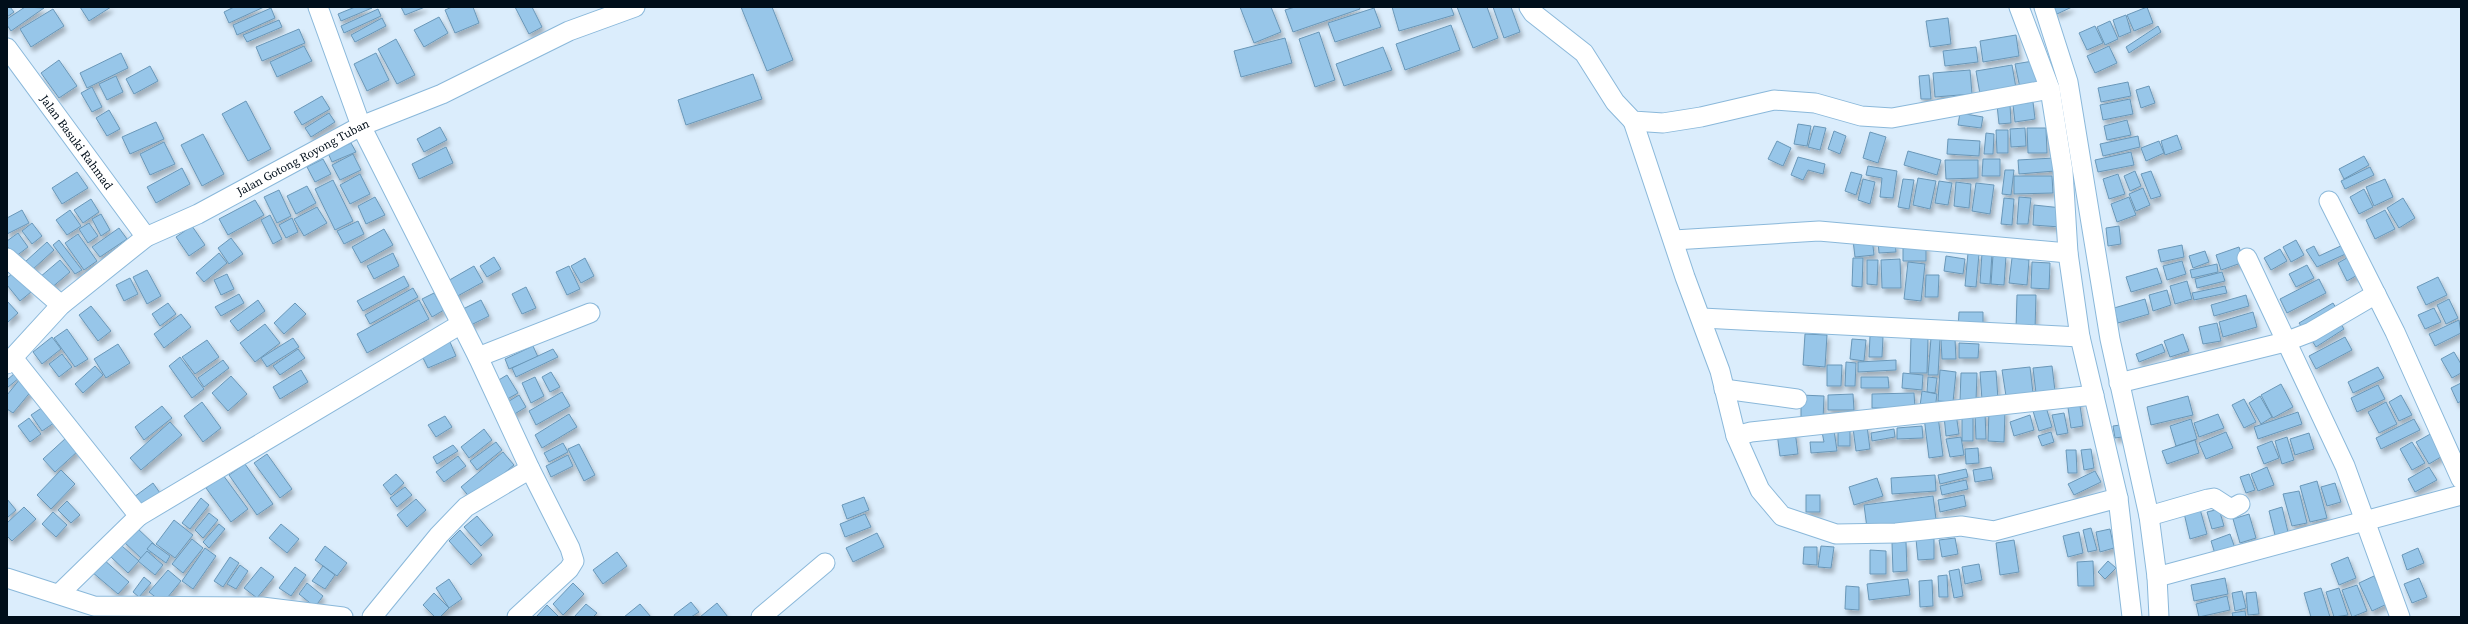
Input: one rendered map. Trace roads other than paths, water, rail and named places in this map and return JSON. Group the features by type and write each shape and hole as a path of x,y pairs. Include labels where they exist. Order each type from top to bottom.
{"street":[{"path":"318,7 361,126 478,357 530,469 570,548 574,561 569,569 516,617"},
{"name":"Jalan Gotong Royong Tuban","path":"10,361 61,305 146,237 198,214 361,126 442,94 569,31 635,7"},
{"path":"1529,7 1533,13 1584,53 1615,102 1633,121 1674,240 1685,278 1702,318 1724,389 1736,436 1760,490 1782,516 1836,534 1896,533 1961,526 1994,531 2118,498"},
{"path":"2019,7 2050,89 2063,171 2068,253 2080,337 2118,498 2132,617"},
{"path":"2044,7 2068,82 2119,383 2149,516 2157,576 2159,617"},
{"name":"Jalan Basuki Rahmad","path":"7,48 146,237"},
{"path":"1633,121 1662,123 1701,117 1774,100 1815,103 1861,116 1892,118 2050,89"},
{"path":"2329,201 2376,294 2461,479"},
{"path":"1674,240 1819,231 2068,253"},
{"path":"7,258 61,305"},
{"path":"2247,258 2285,342 2345,466 2364,521 2396,600 2400,617"},
{"path":"2119,383 2285,342 2311,332 2376,294"},
{"path":"478,357 590,313"},
{"path":"1702,318 2080,337"},
{"path":"60,594 140,516 461,324"},
{"path":"10,361 140,516"},
{"path":"1724,389 1797,399"},
{"path":"1736,436 1751,432 2094,395"},
{"path":"372,617 439,535 466,507 530,469"},
{"path":"2157,576 2461,495"},
{"path":"2149,516 2214,498 2231,510 2240,504"},
{"path":"761,617 825,563"},
{"path":"7,578 94,606 262,607 343,617"}]}
